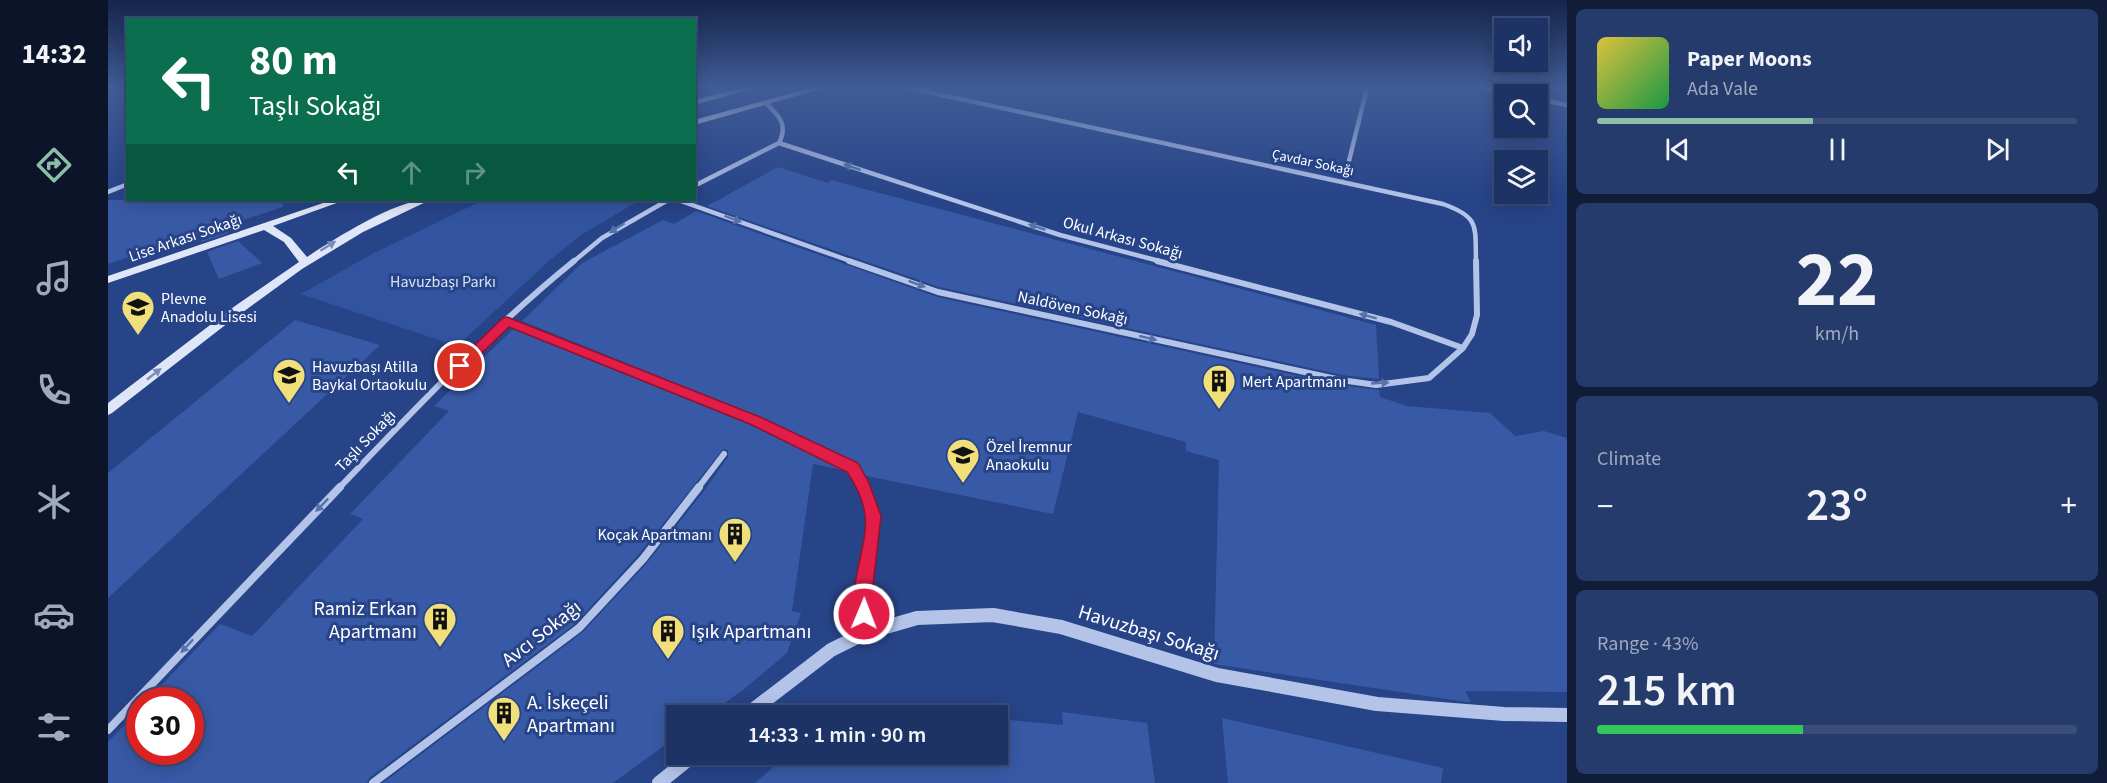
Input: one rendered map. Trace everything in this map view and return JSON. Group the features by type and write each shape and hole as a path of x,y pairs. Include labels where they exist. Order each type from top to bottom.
{"main road":[{"name":"Lise Arkası Sokağı","path":"108,280 337,201"},
{"path":"108,410 204,334 304,261 367,224 421,201"},
{"path":"264,226 282,234 293,244 304,261"}],"street":[{"path":"696,185 779,143 785,132 784,125"},
{"name":"Çavdar Sokağı","path":"1078,125 1443,204 1462,211 1471,219 1475,231 1478,315 1472,333 1463,348"},
{"path":"1344,182 1358,125"},
{"name":"Okul Arkası Sokağı","path":"779,143 1060,235 1391,322 1463,348"},
{"path":"108,192 126,185"},
{"name":"Taşlı Sokağı","path":"108,730 390,434 507,321 602,237 666,201"},
{"name":"Naldöven Sokağı","path":"681,201 938,292 1305,373 1376,385 1429,378 1463,348"},
{"path":"507,321 755,421 852,467 862,483 873,516 863,594 865,633"},
{"name":"Avcı Sokağı","path":"373,783 579,628 643,559 724,453"},
{"name":"Havuzbaşı Sokağı","path":"759,705 831,650 865,633 917,618 993,615 1061,627 1216,675 1377,704 1504,714 1567,714"},
{"path":"659,783 681,765"}],"green space":[{"name":"Havuzbaşı Parkı","path":"481,201 638,201 581,235 550,260 457,346 301,294 372,254"}],"building":[{"path":"778,167 828,183 831,180 1376,325 1379,379 1342,375 939,287 707,206"},
{"path":"108,200 282,201 283,207 222,227 229,233 202,242 199,234 108,264"},
{"path":"696,211 937,297 1340,385 1379,390 1380,397 1407,406 1490,413 1515,436 1544,431 1567,438 1567,692 1465,691 1471,702 1467,702 1214,664 1219,460 1186,451 1186,442 1078,412 1053,514 862,475 854,462 757,416 522,321 582,263 663,220 674,224"},
{"path":"238,241 262,263 219,279 207,252"},
{"path":"295,320 380,345 108,598 108,473"},
{"path":"513,329 753,426 848,471 813,464 792,611 801,613 787,653 722,705 666,705 666,744 613,783 383,783 583,632 647,563 704,491 728,457 728,450 723,449 638,555 575,624 369,778 367,783 108,783 108,742 126,723 126,765 204,765 204,687 159,687 220,624 252,636 363,519 350,514 449,411 434,406"},
{"path":"1062,712 1147,723 1155,783 755,783 776,765 1008,765 1008,720 1063,725"},
{"path":"1222,718 1443,768 1441,783 1228,783"}],"place":[{"name":"Plevne Anadolu Lisesi","path":"138,336"},
{"name":"Havuzbaşı Atilla Baykal Ortaokulu","path":"289,404"},
{"name":"Mert Apartmanı","path":"1219,410"},
{"name":"Özel İremnur Anaokulu","path":"963,484"},
{"name":"Koçak Apartmanı","path":"735,563"},
{"name":"Ramiz Erkan Apartmanı","path":"440,648"},
{"name":"Işık Apartmanı","path":"668,660"},
{"name":"A. İskeçeli Apartmanı","path":"504,742"}],"route":[{"path":"460,366 507,321 755,421 852,467 862,483 873,516 863,594 864,614"}]}
